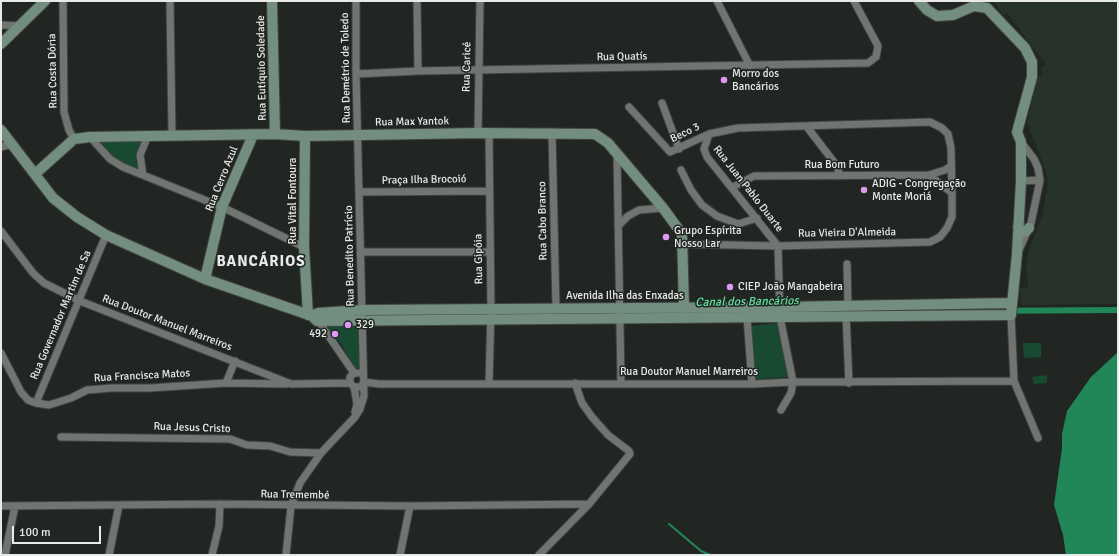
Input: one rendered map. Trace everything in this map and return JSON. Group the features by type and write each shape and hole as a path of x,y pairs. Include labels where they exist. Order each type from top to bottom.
{"street":[{"path":"1,44 45,1"},
{"name":"Rua Costa Dória","path":"63,1 64,112 67,126 74,139"},
{"path":"170,1 172,136"},
{"name":"Rua Eutíquio Soledade","path":"272,1 275,134"},
{"name":"Rua Demétrio de Toledo","path":"356,1 358,134"},
{"path":"417,1 418,71"},
{"name":"Rua Caricé","path":"478,133 480,1"},
{"path":"716,1 750,66"},
{"name":"Rua Quatís","path":"356,74 418,71 868,63 876,57 878,46 854,1"},
{"path":"919,1 927,10 937,16 953,14 974,6 987,8 1027,52 1032,62 1033,70 1017,132 1021,142 1034,159 1038,168 1040,180 1029,228 1017,254"},
{"path":"1,25 21,26"},
{"path":"662,103 679,149"},
{"name":"Beco 3","path":"628,107 670,152 709,134"},
{"name":"Rua Juan Pablo Duarte","path":"793,382 780,312 778,246 733,187 707,157 704,149 709,134 738,128 930,122 942,128 948,134 951,166"},
{"path":"807,127 837,166 840,176"},
{"path":"1,130 54,198 77,218 106,235 205,279 314,316 334,342 354,373"},
{"name":"Rua Max Yantok","path":"74,139 90,137 275,134 305,136 552,132 595,134 605,139 663,208 682,234 684,308"},
{"name":"Rua Cabo Branco","path":"552,132 556,309"},
{"name":"Rua Gipóia","path":"488,133 491,315 489,384"},
{"name":"Rua Benedito Patrício","path":"286,555 291,506 300,483 321,453 351,421 362,405 364,396 361,321 358,134"},
{"name":"Rua Cerro Azul","path":"205,279 222,207 253,135"},
{"path":"143,175 140,155 148,136"},
{"name":"Rua Vital Fontoura","path":"305,136 304,246 314,316"},
{"path":"90,137 110,159 123,167 222,207 304,246"},
{"path":"35,174 74,139"},
{"path":"1021,142 1021,181 1017,254 1011,309 1014,381 1038,438"},
{"path":"1,147 12,144"},
{"path":"617,155 621,383"},
{"name":"Rua Bom Futuro","path":"733,187 754,176 929,175 945,170 951,166"},
{"name":"Rua Vieira D'Almeida","path":"683,244 778,246 930,242 940,237 947,228 952,217 951,166"},
{"path":"680,170 690,190 702,205 717,216 738,224 757,218"},
{"path":"929,175 952,194"},
{"path":"1021,181 1040,180"},
{"name":"Praça Ilha Brocoió","path":"359,192 490,190"},
{"path":"618,226 628,216 638,210 663,208"},
{"path":"1018,227 1022,232 1029,228"},
{"name":"Rua Doutor Manuel Marreiros","path":"1,231 33,273 44,283 80,301 291,384 352,385"},
{"name":"Rua Governador Martim de Sa","path":"36,403 80,301 106,235"},
{"path":"361,252 490,252"},
{"path":"847,264 849,382"},
{"name":"Avenida Ilha das Enxadas","path":"314,316 362,310 491,315 556,309 620,314 684,308 780,312 1011,309"},
{"name":"Avenida Ilha das Enxadas","path":"314,316 361,321 491,315 620,314 747,317 780,312"},
{"path":"747,317 752,384"},
{"path":"1,354 21,392 28,400 36,403"},
{"path":"226,383 235,361"},
{"path":"351,421 357,404 352,385 350,377 354,373 360,373 364,381 360,387 352,385"},
{"name":"Rua Doutor Manuel Marreiros","path":"364,381 379,384 752,384 793,382 1014,381"},
{"path":"781,410 791,393 793,382"},
{"name":"Rua Francisca Matos","path":"36,403 49,405 71,398 87,390 226,383 291,384"},
{"path":"539,555 589,504 629,458 630,454 608,435 592,417 582,403 575,383"},
{"name":"Rua Jesus Cristo","path":"61,437 230,439 247,445 270,446 290,452 321,453"},
{"path":"212,555 219,526 220,504"},
{"name":"Rua Tremembé","path":"1,506 220,504 291,506 410,506 589,504"},
{"path":"108,555 119,505"},
{"path":"5,555 15,506"},
{"path":"400,555 410,506"}],"shaded area":[{"path":"993,1 1118,1 1118,304 1021,305 1019,288 1028,288 1026,266 1028,253 1043,213 1048,185 1045,169 1027,122 1038,77 1043,73 1040,69 1046,64 1007,13 1004,16"},
{"path":"101,141 142,141 138,149 136,161 139,172 129,168 100,147"},
{"path":"777,323 788,377 755,379 751,326"},
{"path":"329,325 353,325 358,329 361,369 354,368 342,345 328,329"},
{"path":"1023,343 1041,343 1041,357 1024,358"},
{"path":"1118,352 1118,555 1066,555 1063,535 1054,505 1062,448 1062,434 1067,411 1091,377"},
{"path":"1047,375 1047,383 1034,384 1032,377"}],"waterway":[{"name":"Canal dos Bancários","path":"812,312 1118,310"},
{"path":"669,524 701,551 710,555"}],"place":[{"name":"Morro dos Bancários","path":"724,80"},
{"name":"ADIG - Congregação Monte Moriá","path":"864,190"},
{"name":"Grupo Espírita Nosso Lar","path":"666,237"},
{"name":"CIEP João Mangabeira","path":"730,287"},
{"name":"329","path":"348,325"},
{"name":"492","path":"335,334"}],"district":[{"name":"BANCÁRIOS","path":"261,262"}]}
